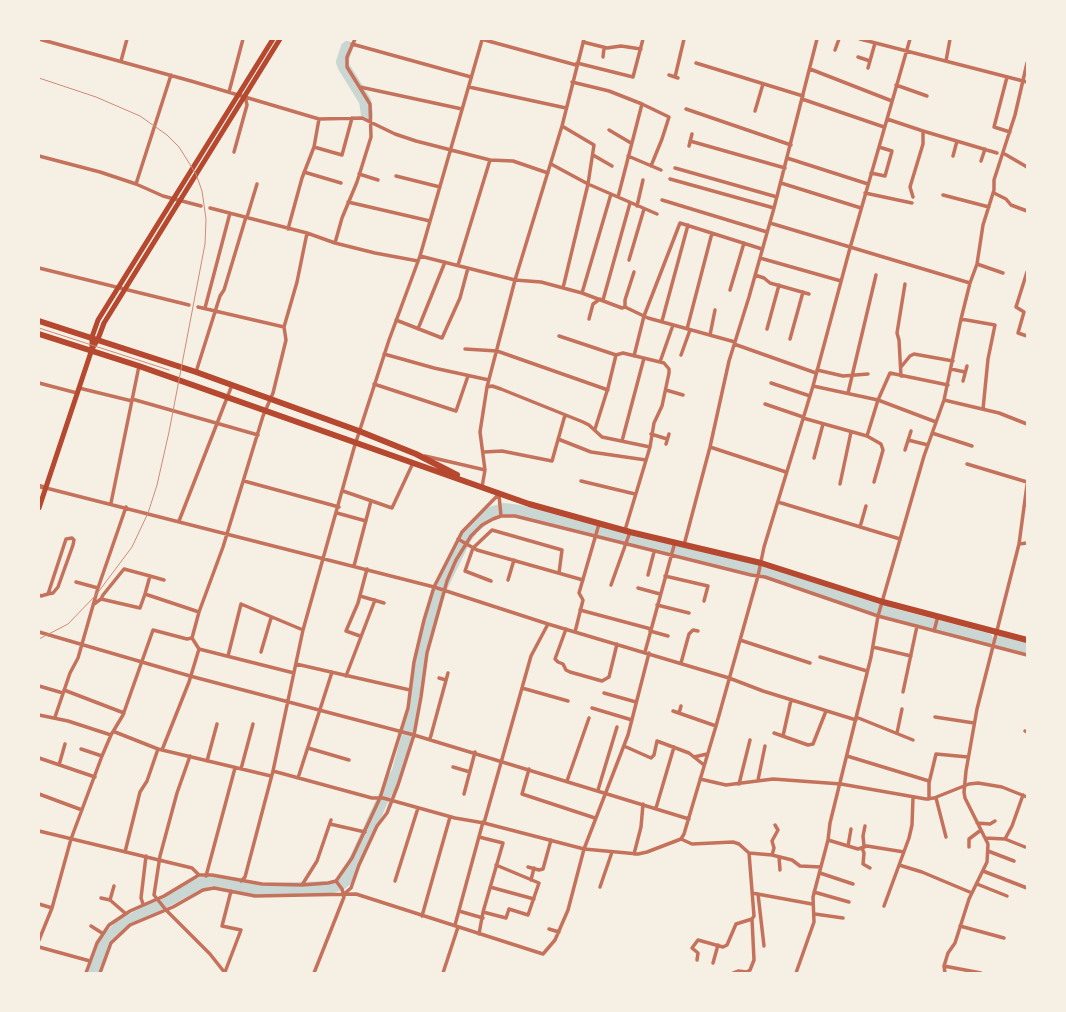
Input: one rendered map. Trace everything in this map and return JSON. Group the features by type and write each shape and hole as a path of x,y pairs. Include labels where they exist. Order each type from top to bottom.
{"highway":[{"path":"39,321 196,372 359,431 416,454 482,487"},
{"path":"39,334 139,366 499,494 599,526 674,544 684,545 760,565 882,604 995,634 1027,640"}],"main road":[{"path":"39,508 92,350 98,320 273,39"},
{"path":"95,338 124,288 180,201 280,39"}],"street":[{"path":"39,39 245,96 319,120 362,118 395,134 490,160 513,161 548,173"},
{"path":"122,61 127,39"},
{"path":"229,92 243,39"},
{"path":"335,243 371,137 370,104 347,67 347,57 355,39"},
{"path":"241,881 245,877 273,771 304,630 359,431 384,354 420,256 482,39 576,64 633,77 643,39"},
{"path":"669,75 677,77 684,39"},
{"path":"684,545 710,447 725,375 770,224 818,39"},
{"path":"835,50 839,39"},
{"path":"860,39 1027,82"},
{"path":"681,839 689,819 716,726 759,575 764,547 813,386 865,193 910,39"},
{"path":"946,61 950,39"},
{"path":"482,487 485,470 484,452 480,432 487,387 515,280 562,126 583,40 604,48 621,46 641,49"},
{"path":"868,68 875,43"},
{"path":"352,44 471,77"},
{"path":"603,57 604,48"},
{"path":"858,57 870,61"},
{"path":"696,63 763,84 884,127"},
{"path":"796,973 814,922 815,914 812,904 814,892 820,873 828,840 830,823 868,671 879,615 928,445 944,400 961,319 970,283 977,264 983,225 994,193 994,180 1010,132 1027,63"},
{"path":"810,69 892,101"},
{"path":"136,184 171,76"},
{"path":"1007,77 994,128 1010,132"},
{"path":"572,82 609,91 669,117 662,140 651,166"},
{"path":"755,111 763,84"},
{"path":"896,85 927,96"},
{"path":"360,87 462,109"},
{"path":"469,87 566,108"},
{"path":"234,152 247,105 245,96"},
{"path":"618,197 642,104"},
{"path":"686,110 791,145"},
{"path":"314,147 342,155 352,118"},
{"path":"887,118 923,131 997,153"},
{"path":"288,229 304,172 314,147 319,120"},
{"path":"562,126 594,145 588,184 563,288"},
{"path":"609,130 631,143"},
{"path":"913,197 910,187 923,144 923,131"},
{"path":"689,146 692,134"},
{"path":"690,140 785,168"},
{"path":"953,156 957,141"},
{"path":"871,173 885,176 892,151 878,147"},
{"path":"981,161 985,149"},
{"path":"1003,153 1027,167"},
{"path":"593,154 612,166"},
{"path":"39,156 100,172 136,184 173,199 201,206"},
{"path":"628,156 661,170"},
{"path":"788,158 868,184"},
{"path":"458,265 490,160"},
{"path":"551,164 588,184 657,214"},
{"path":"675,168 777,196"},
{"path":"304,172 341,183"},
{"path":"359,174 378,180"},
{"path":"396,176 440,187"},
{"path":"670,179 774,208"},
{"path":"637,206 643,180"},
{"path":"906,182 911,184"},
{"path":"781,183 861,208"},
{"path":"196,372 224,290 257,184"},
{"path":"865,193 912,203"},
{"path":"994,193 1006,199 1011,205 1027,211"},
{"path":"582,293 612,194"},
{"path":"944,195 990,206"},
{"path":"662,200 767,232"},
{"path":"348,202 430,222"},
{"path":"589,319 593,304 601,300 630,203"},
{"path":"210,208 307,233 335,243 375,253 418,261"},
{"path":"629,260 644,209"},
{"path":"205,308 230,213"},
{"path":"634,356 644,316 680,222 762,249"},
{"path":"770,224 970,283"},
{"path":"662,321 688,225"},
{"path":"294,673 199,649 192,638 199,612 228,534 270,399 286,340 284,327 297,282 307,233"},
{"path":"681,355 712,233"},
{"path":"730,290 744,243"},
{"path":"420,256 515,280 540,282 582,293 622,308 625,307 644,316 735,343 817,372 843,376 868,374"},
{"path":"760,258 841,281"},
{"path":"418,328 445,262"},
{"path":"977,264 1003,273"},
{"path":"39,268 118,286 189,305"},
{"path":"396,320 442,338 460,298 468,268"},
{"path":"625,307 625,300 634,272"},
{"path":"1027,272 1016,308 1024,312 1018,333 1027,336"},
{"path":"755,275 779,285 809,294"},
{"path":"848,393 854,374 876,275"},
{"path":"901,376 899,340 897,333 905,284"},
{"path":"767,329 779,285"},
{"path":"790,339 803,292"},
{"path":"198,307 284,327"},
{"path":"710,335 715,310"},
{"path":"961,319 995,325 988,359 983,410"},
{"path":"660,362 673,325"},
{"path":"559,336 616,355 619,352 660,362 666,366 669,373 662,406 654,423 650,447 635,494 627,543 611,585"},
{"path":"465,349 497,351 608,390"},
{"path":"384,354 434,368 489,380"},
{"path":"901,367 906,360 914,354 953,361"},
{"path":"595,429 608,390 616,355"},
{"path":"622,441 644,358"},
{"path":"111,503 139,366"},
{"path":"963,382 967,366"},
{"path":"951,369 965,372"},
{"path":"867,436 878,400 890,373 948,385"},
{"path":"374,384 456,411 468,376"},
{"path":"39,383 132,400 258,435"},
{"path":"771,383 810,396"},
{"path":"179,521 232,385"},
{"path":"487,387 492,386 501,389 565,414 589,425 595,429 602,438 650,447"},
{"path":"813,386 878,400 936,422"},
{"path":"666,390 683,395"},
{"path":"944,400 999,413 1027,424"},
{"path":"765,404 823,424 867,436 883,447 874,482"},
{"path":"484,452 502,451 552,461 565,414"},
{"path":"814,458 823,424"},
{"path":"905,450 911,431"},
{"path":"840,484 851,432"},
{"path":"932,433 972,446"},
{"path":"651,434 667,439"},
{"path":"666,444 669,434"},
{"path":"558,439 591,452 646,460"},
{"path":"908,440 928,445"},
{"path":"710,447 786,472"},
{"path":"416,454 485,470"},
{"path":"343,491 392,508 414,463"},
{"path":"945,973 944,966 948,953 955,943 972,893 983,872 988,851 988,844 965,798 964,786 974,723 992,645 1019,544 1027,483 967,464"},
{"path":"244,481 339,507"},
{"path":"581,481 635,494"},
{"path":"39,486 111,503 436,587 548,624 729,678 826,711 856,718 913,740"},
{"path":"499,494 501,514"},
{"path":"86,973 102,933 109,925 143,904 157,901 199,876 212,875 262,884 302,885 337,881 352,858 382,798 403,732 418,642 436,587 468,525 489,506 499,494"},
{"path":"354,566 371,501"},
{"path":"778,502 900,539"},
{"path":"860,527 866,506"},
{"path":"54,718 82,644 98,588 126,507"},
{"path":"337,513 366,521"},
{"path":"343,892 351,888 359,865 377,826 391,801 413,734 422,697 427,653 444,590 456,560 465,544 482,526 501,514 627,543 654,552 671,554 759,575 879,615 1027,655"},
{"path":"575,632 583,600 579,594 599,526"},
{"path":"491,581 465,571 473,548 492,530 562,550 559,573"},
{"path":"39,595 48,594 53,593 58,587 73,545 74,540 72,538 66,539 48,594"},
{"path":"459,540 473,548 583,580"},
{"path":"1019,544 1027,542"},
{"path":"100,973 111,943 130,925 165,910 203,890 214,888 255,896 343,892 356,894 543,954 552,945 559,932 572,900 584,849 624,746 632,720 651,630 674,544"},
{"path":"648,575 654,552"},
{"path":"508,580 514,560"},
{"path":"93,605 101,599 124,569 164,580"},
{"path":"360,636 346,631 360,596 367,569"},
{"path":"101,599 140,608 150,576"},
{"path":"665,576 708,586 704,601"},
{"path":"76,582 98,588"},
{"path":"638,588 660,594"},
{"path":"145,594 199,612"},
{"path":"360,596 384,603"},
{"path":"346,676 375,600"},
{"path":"228,656 241,604 271,618 304,630"},
{"path":"658,605 689,613"},
{"path":"580,610 668,636"},
{"path":"261,652 271,618"},
{"path":"934,630 937,619"},
{"path":"443,973 483,822 531,656 548,624"},
{"path":"903,692 917,626"},
{"path":"566,629 555,659 563,664 566,670 570,672 602,681 609,677 617,644"},
{"path":"39,940 52,908 71,839 102,756 111,735 115,732 124,713 153,630 187,639 192,638"},
{"path":"681,663 689,634 693,630 698,631"},
{"path":"39,632 190,676 413,734 502,760 689,819"},
{"path":"740,640 810,663"},
{"path":"873,647 911,656"},
{"path":"125,852 140,792 147,782 190,676 199,649"},
{"path":"820,657 868,671"},
{"path":"296,664 410,690"},
{"path":"298,778 332,672"},
{"path":"430,739 448,673"},
{"path":"439,678 446,680"},
{"path":"39,686 63,692 124,713"},
{"path":"522,688 568,701"},
{"path":"555,697 557,692"},
{"path":"604,693 636,702"},
{"path":"783,736 791,700"},
{"path":"679,713 681,706"},
{"path":"592,708 632,720"},
{"path":"897,733 902,709"},
{"path":"673,711 716,726"},
{"path":"774,733 808,746 813,744 826,711"},
{"path":"39,715 111,735"},
{"path":"935,717 974,723"},
{"path":"568,781 588,718"},
{"path":"207,761 217,724"},
{"path":"241,769 253,724"},
{"path":"598,790 618,727"},
{"path":"115,732 160,749 271,776"},
{"path":"739,784 750,740"},
{"path":"624,746 650,758 654,755 657,741 674,747 694,757 704,765"},
{"path":"59,765 65,744"},
{"path":"758,780 765,746"},
{"path":"656,808 674,747"},
{"path":"308,748 349,760"},
{"path":"81,749 102,756"},
{"path":"464,794 475,752"},
{"path":"694,757 707,754"},
{"path":"929,799 929,781 936,754 968,757"},
{"path":"190,756 177,793 159,859 154,895 165,910 198,941 225,973 241,930 222,926 231,891"},
{"path":"847,756 929,781"},
{"path":"39,758 95,778"},
{"path":"453,767 470,772"},
{"path":"206,876 235,768"},
{"path":"529,769 522,794 595,818"},
{"path":"273,771 372,798 382,798 450,817 483,822 584,849 634,854 647,852 681,839 692,844 733,842 739,844 749,853 772,855 792,860 800,866 821,867"},
{"path":"700,779 726,786 758,780 784,779 840,784 913,798 929,799 936,798 974,783 994,785 1025,796 1005,838"},
{"path":"39,794 82,810"},
{"path":"884,906 904,852 912,825 913,798"},
{"path":"936,798 946,837"},
{"path":"634,854 641,827 643,804"},
{"path":"395,881 418,808"},
{"path":"422,916 450,817"},
{"path":"978,823 990,824 995,821"},
{"path":"302,885 317,861 330,822 364,832"},
{"path":"772,855 774,848 772,841 778,830 775,825"},
{"path":"865,826 863,836 863,864 870,868"},
{"path":"848,846 851,830"},
{"path":"969,847 969,839 981,830"},
{"path":"39,831 192,868 199,876"},
{"path":"479,837 503,844 483,912 479,934"},
{"path":"985,838 1005,838 1025,847"},
{"path":"528,867 543,869 551,840"},
{"path":"828,840 858,850 863,847 904,852"},
{"path":"988,851 1014,861"},
{"path":"600,887 612,852"},
{"path":"733,973 738,971 747,972 752,966 755,952 749,853"},
{"path":"143,904 141,898 146,856"},
{"path":"779,857 780,870"},
{"path":"483,912 506,918 509,909 528,915 539,883 496,865"},
{"path":"899,865 922,872 972,893"},
{"path":"531,880 534,868"},
{"path":"983,872 1027,888"},
{"path":"820,873 853,884"},
{"path":"314,973 344,897 337,881"},
{"path":"977,884 1007,896"},
{"path":"110,900 114,886"},
{"path":"490,887 534,899"},
{"path":"752,892 812,904"},
{"path":"814,892 849,902"},
{"path":"758,894 764,946"},
{"path":"101,898 110,900 125,914"},
{"path":"39,904 52,908"},
{"path":"459,911 483,918"},
{"path":"815,914 843,918"},
{"path":"697,960 698,953 692,948 698,940 718,945 727,945 736,924 752,919"},
{"path":"91,926 102,933"},
{"path":"960,926 1004,938"},
{"path":"549,929 559,932"},
{"path":"713,963 718,945"},
{"path":"39,947 90,960"},
{"path":"944,966 981,973"}],"waterway":[{"path":"347,47 342,62 365,101 367,115"},
{"path":"94,973 105,942 121,925 199,884 212,880 257,889 333,887 346,880 382,801 398,771 412,718 422,652 438,594 465,539 474,527 493,512 504,509 520,511 563,523 766,572 892,614 987,639"},
{"path":"1000,642 1027,649"}],"tram line":[{"path":"39,78 96,97 140,116 167,135 179,147 196,174 202,191 206,219 205,244 169,432 157,485 148,513 132,547 96,595 68,624 39,639"},
{"path":"39,328 169,370"}]}
